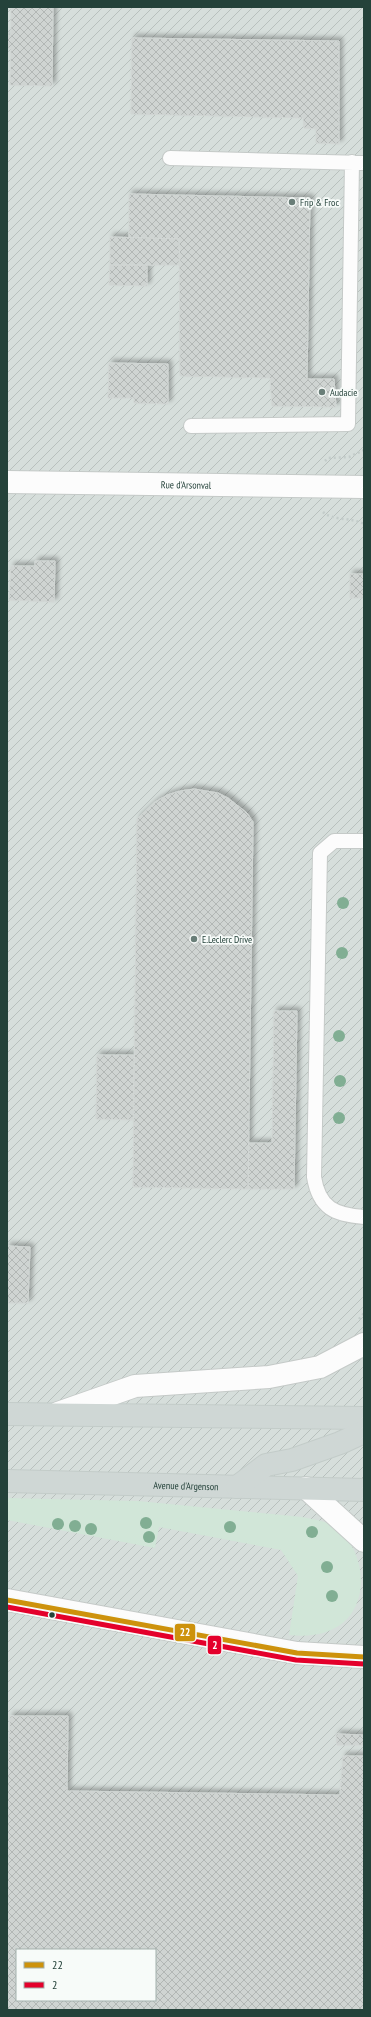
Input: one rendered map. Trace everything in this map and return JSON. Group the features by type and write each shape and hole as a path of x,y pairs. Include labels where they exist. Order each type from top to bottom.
{"main road":[{"path":"7,1414 58,1413 364,1418"},
{"path":"237,1486 266,1465 292,1460 340,1443 364,1432"},
{"name":"Avenue d'Argenson","path":"7,1481 364,1490"}],"street":[{"name":"Rue d'Arsonval","path":"7,482 364,487"},
{"path":"58,1413 135,1386 269,1377 320,1367 364,1344"},
{"path":"306,1488 364,1541"},
{"path":"7,1600 297,1654 364,1657"}],"lane":[{"path":"170,158 358,163 348,424 191,426"},
{"path":"364,841 334,840 320,853 314,1177 316,1191 323,1204 336,1212 351,1216 364,1217"}],"shaded area":[{"path":"7,7 364,7 364,2010 7,2010"}],"green space":[{"path":"7,1498 138,1501 302,1517 321,1521 328,1523 342,1533 350,1543 360,1568 361,1582 359,1595 355,1607 348,1618 335,1628 320,1634 305,1636 289,1635 298,1576 281,1550 159,1527 155,1548 7,1520"}],"building":[{"path":"11,7 53,7 52,86 10,85 11,48 7,48 7,36 11,36"},
{"path":"132,38 339,41 339,144 316,143 316,129 304,128 303,118 131,114"},
{"path":"129,194 310,198 307,379 334,379 336,407 272,406 270,378 180,376 179,239 129,237"},
{"path":"110,237 179,239 180,265 110,265"},
{"path":"110,265 147,265 147,286 109,285"},
{"path":"109,363 168,364 168,404 134,403 134,398 108,398"},
{"path":"35,561 55,561 54,602 9,600 11,566 35,566"},
{"path":"350,574 364,574 364,598 350,598"},
{"name":"E.Leclerc Drive","path":"194,789 218,793 228,798 247,813 253,822 248,1189 133,1187 137,819 155,802 167,795"},
{"path":"274,1011 297,1011 294,1189 248,1189 249,1143 272,1143"},
{"path":"97,1055 134,1055 133,1120 96,1119"},
{"path":"7,1246 30,1247 28,1303 7,1303"},
{"path":"10,1716 68,1716 67,1791 340,1795 343,1756 364,1756 364,2010 7,2010 7,1783"},
{"path":"336,1734 364,1735 364,1745 337,1745"}],"transit line":[{"name":"22","path":"7,1600 297,1653 364,1657"},
{"name":"2","path":"7,1607 296,1660 364,1664"}],"place":[{"name":"Frip & Froc","path":"292,202"},
{"name":"Audacie","path":"322,392"},
{"name":"E.Leclerc Drive","path":"194,939"}]}
